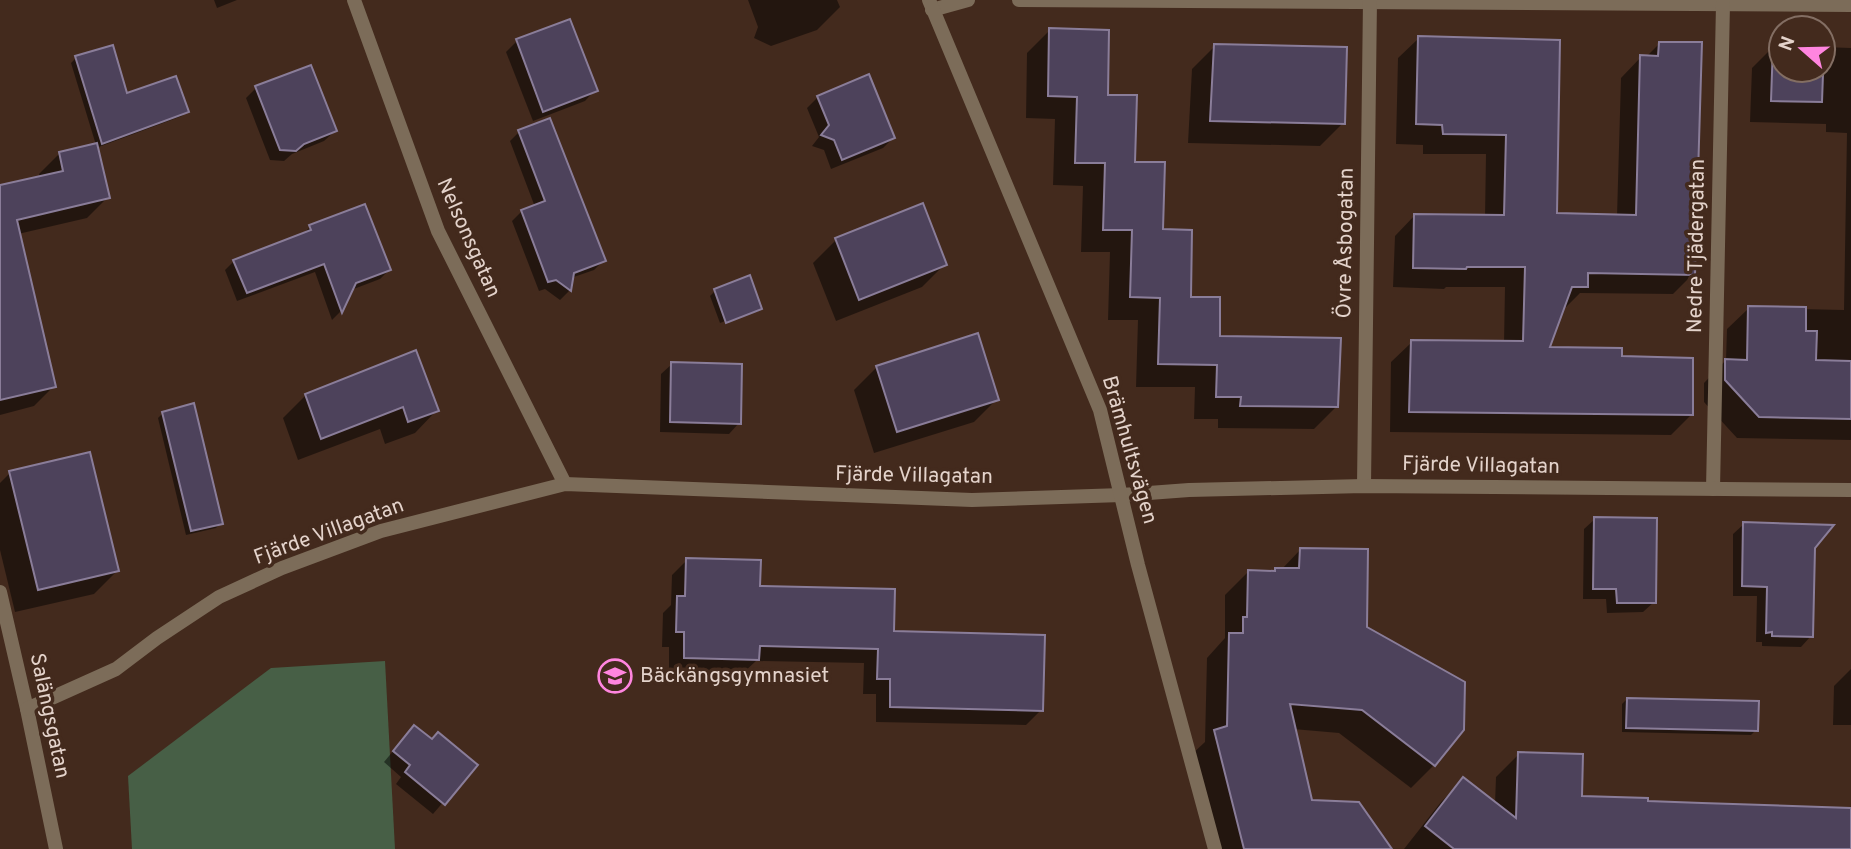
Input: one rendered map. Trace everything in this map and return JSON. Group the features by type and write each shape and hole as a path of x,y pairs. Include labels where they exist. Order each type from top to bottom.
{"street":[{"name":"Nelsonsgatan","path":"354,0 438,231 565,484"},
{"path":"930,5 968,0"},
{"path":"1019,0 1851,5"},
{"name":"Övre Åsbogatan","path":"1364,486 1370,1"},
{"name":"Nedre Tjädergatan","path":"1713,489 1723,4"},
{"name":"Brämhultsvägen","path":"930,5 1100,410 1215,849"},
{"name":"Fjärde Villagatan","path":"27,709 116,669 219,597 282,568 381,531 565,484 972,500 1122,495 1189,489 1364,486 1851,489"},
{"name":"Salängsgatan","path":"0,592 55,849"}],"green space":[{"path":"385,661 395,849 132,849 128,776 271,668"}],"building":[{"path":"570,19 598,91 543,112 516,39"},
{"path":"1049,28 1109,30 1108,95 1137,95 1135,162 1165,162 1163,229 1192,230 1191,297 1220,297 1220,336 1341,338 1338,407 1240,406 1241,397 1216,397 1217,365 1158,364 1160,298 1130,297 1132,230 1103,230 1105,163 1075,163 1077,97 1048,96"},
{"path":"1418,36 1560,40 1557,213 1636,215 1640,55 1658,56 1659,42 1702,42 1695,275 1588,273 1588,287 1572,287 1550,347 1622,348 1622,356 1693,358 1693,415 1409,412 1411,340 1523,341 1525,267 1413,268 1414,214 1504,215 1506,135 1443,134 1442,125 1416,124"},
{"path":"1214,44 1347,47 1345,124 1210,121"},
{"path":"113,45 127,93 176,76 189,112 102,144 75,56"},
{"path":"311,65 337,131 304,144 296,151 280,150 255,86"},
{"path":"869,74 895,138 842,160 834,140 821,135 829,125 817,96"},
{"path":"1772,84 1823,84 1822,102 1771,101"},
{"path":"550,118 606,261 574,273 571,291 556,280 548,282 521,210 545,201 518,130"},
{"path":"97,143 110,198 17,220 56,387 0,400 0,185 63,171 59,152"},
{"path":"923,203 947,265 859,300 835,238"},
{"path":"365,204 391,270 356,283 342,313 324,264 247,293 233,260 311,230 309,225"},
{"path":"750,275 762,309 726,323 714,289"},
{"path":"1748,306 1806,307 1806,331 1817,331 1816,360 1851,361 1851,419 1759,417 1725,380 1725,359 1747,360"},
{"path":"978,333 999,400 897,432 876,366"},
{"path":"416,350 439,411 408,422 403,407 321,439 305,394"},
{"path":"671,362 742,364 741,424 670,422"},
{"path":"194,403 223,524 191,531 162,412"},
{"path":"90,452 119,571 38,590 9,471"},
{"path":"1594,517 1657,518 1656,603 1617,603 1616,589 1593,589"},
{"path":"1743,522 1834,525 1815,548 1813,637 1772,636 1772,632 1766,633 1767,587 1742,586"},
{"path":"1300,548 1368,549 1367,627 1465,682 1464,730 1435,766 1362,710 1290,704 1312,800 1359,802 1392,849 1244,849 1214,730 1227,726 1229,633 1243,633 1243,617 1247,617 1248,570 1299,568"},
{"path":"686,558 761,560 760,586 895,589 894,631 1045,635 1043,711 890,707 890,679 877,679 878,649 760,646 759,660 684,658 684,632 676,632 677,596 685,596"},
{"path":"1627,698 1759,701 1758,731 1626,728"},
{"path":"414,725 432,739 438,732 478,765 445,805 405,772 410,765 393,751"},
{"path":"1518,752 1583,754 1582,796 1851,808 1851,849 1454,849 1425,826 1463,777 1516,818"}],"place":[{"name":"Bäckängsgymnasiet","path":"615,676"}]}
